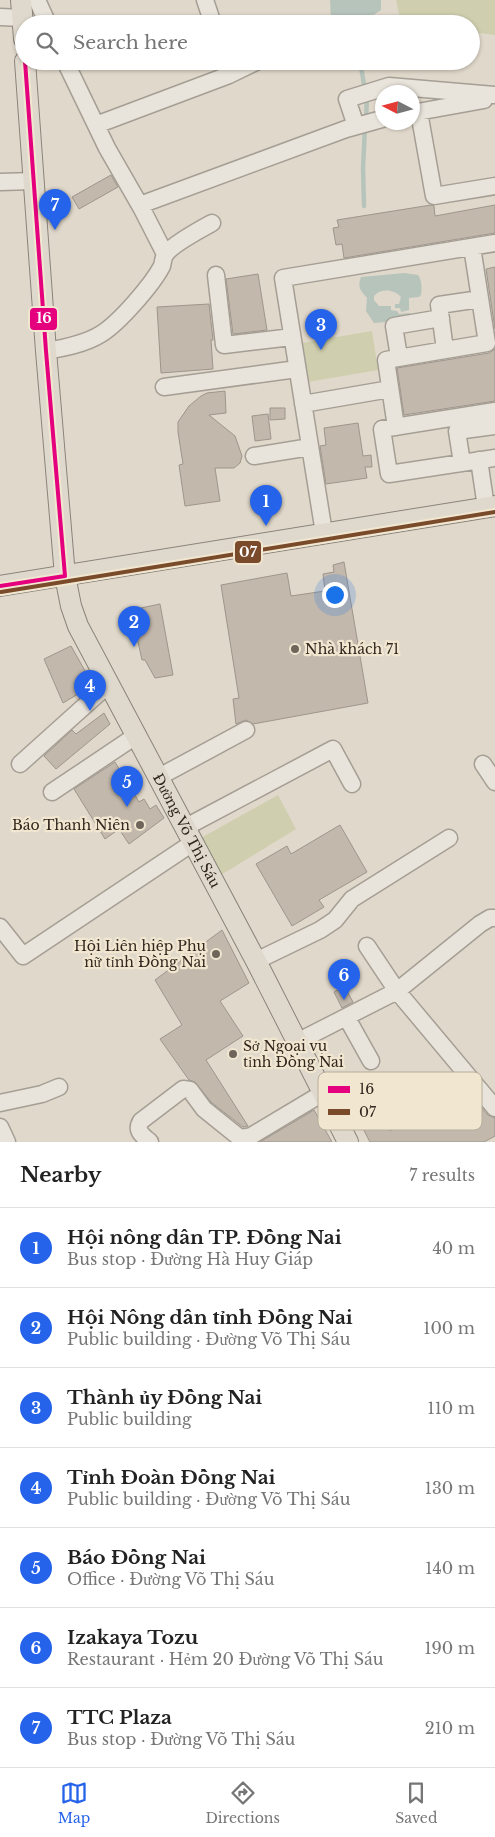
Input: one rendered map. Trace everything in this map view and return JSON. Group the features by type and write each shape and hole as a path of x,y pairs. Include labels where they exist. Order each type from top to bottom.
{"main road":[{"name":"Đường Võ Thị Sáu","path":"26,70 46,351 65,576 74,618 190,835 318,1083"},
{"path":"0,586 491,506"},
{"name":"Đường Võ Thị Sáu","path":"342,1130 348,1142"}],"street":[{"path":"37,0 44,15"},
{"path":"205,0 210,15"},
{"path":"0,17 22,9"},
{"path":"70,70 96,125 165,254"},
{"path":"96,125 222,70"},
{"path":"351,127 347,100 389,86 495,97"},
{"path":"420,111 495,97"},
{"path":"140,205 351,127 375,121"},
{"path":"420,130 434,196 495,186"},
{"path":"0,182 34,181"},
{"path":"46,351 72,346 100,334 124,313 145,290 162,266 165,254 185,238 212,223"},
{"path":"324,533 282,278 495,243"},
{"path":"396,427 386,360 487,343 486,304 472,247"},
{"path":"216,275 224,345 292,337"},
{"path":"445,350 439,305 486,304"},
{"path":"399,357 394,326 441,318"},
{"path":"164,387 298,370"},
{"path":"303,404 390,389"},
{"path":"462,463 457,431 495,411"},
{"path":"491,506 487,459 389,474 382,429 475,421 495,426"},
{"path":"254,456 310,447"},
{"path":"20,764 109,684"},
{"path":"159,778 246,730"},
{"path":"52,792 137,735"},
{"path":"0,927 23,956 190,835 333,749 352,784"},
{"path":"483,764 495,782"},
{"path":"256,961 320,930 335,920 352,899 449,838"},
{"path":"297,1042 397,992 487,921"},
{"path":"368,946 397,992 465,1072"},
{"path":"347,1018 371,1061"},
{"path":"0,1103 42,1094 58,1087"},
{"path":"150,1142 139,1131 138,1128 141,1121 183,1089 190,1090 204,1109 240,1138 251,1136 318,1096"},
{"path":"482,1093 495,1108"},
{"path":"0,1127 7,1142"}],"green space":[{"path":"396,0 495,0 495,35 480,33 480,15 399,15"},
{"path":"372,331 378,370 302,383 296,344"},
{"path":"278,795 296,829 221,875 201,838"}],"shaded area":[{"path":"330,0 381,0 381,10 374,15 331,15"},
{"path":"405,273 418,275 421,285 421,295 409,298 409,310 401,312 400,308 395,308 395,304 399,304 401,297 395,292 384,291 377,293 374,296 374,300 379,306 391,306 391,310 397,311 399,314 410,313 411,320 374,323 366,311 367,298 361,291 361,277"}],"building":[{"path":"111,175 118,187 79,209 72,197"},
{"path":"495,205 495,233 344,258 342,244 336,245 333,228 339,227 337,220 434,206 435,216"},
{"path":"495,267 495,329 486,269"},
{"path":"258,274 267,330 233,334 226,279"},
{"path":"209,304 213,340 211,340 213,369 161,373 157,307"},
{"path":"495,349 495,401 404,415 397,368 489,353"},
{"path":"225,391 226,413 209,415 235,436 242,456 240,463 234,468 215,468 220,501 185,506 179,465 183,464 178,422 189,406 201,396 207,393"},
{"path":"270,408 285,408 285,419 270,420"},
{"path":"268,414 271,439 255,441 252,416"},
{"path":"358,423 363,456 371,455 372,467 365,467 367,478 326,484 320,446 326,445 324,428"},
{"name":"Nhà khách 71","path":"344,562 368,703 253,724 246,720 236,724 233,699 239,698 221,585 287,573 291,596 325,591 323,574 334,572 333,565"},
{"path":"160,604 173,675 155,678 145,660 142,660 131,610"},
{"path":"71,646 93,685 63,703 44,659"},
{"path":"104,713 110,724 56,769 44,756 72,730 76,734"},
{"path":"115,762 139,802 144,799 150,809 156,805 164,818 129,844 119,829 105,839 74,789"},
{"path":"340,825 367,872 319,900 324,907 292,926 256,864 287,846 291,854"},
{"path":"222,930 249,983 220,1001 243,1036 206,1060 248,1126 243,1127 211,1102 195,1082 189,1080 160,1039 182,1025 155,980"},
{"path":"344,986 353,1002 342,1008 334,992"},
{"path":"482,1108 488,1115 495,1118 495,1136 484,1142 370,1142 364,1130 482,1130"},
{"path":"314,1110 318,1117 318,1130 325,1130 332,1142 260,1142"}],"waterway":[{"path":"362,70 365,90"},
{"path":"366,120 367,97"},
{"path":"364,206 365,127"}],"transit line":[{"name":"16","path":"26,70 65,576"},
{"name":"07","path":"1,592 495,512"},
{"name":"16","path":"0,586 65,576"}],"place":[{"name":"TTC Plaza","path":"55,230"},
{"name":"Thành ủy Đồng Nai","path":"321,350"},
{"name":"Hội nông dân TP. Đồng Nai","path":"266,526"},
{"name":"Hội Nông dân tỉnh Đồng Nai","path":"134,647"},
{"name":"Nhà khách 71","path":"295,649"},
{"name":"Tỉnh Đoàn Đồng Nai","path":"90,711"},
{"name":"Báo Đồng Nai","path":"127,807"},
{"name":"Báo Thanh Niên","path":"140,825"},
{"name":"Hội Liên hiệp Phụ nữ tỉnh Đồng Nai","path":"216,954"},
{"name":"Izakaya Tozu","path":"344,1000"},
{"name":"Sở Ngoại vụ tỉnh Đồng Nai","path":"233,1054"}]}
